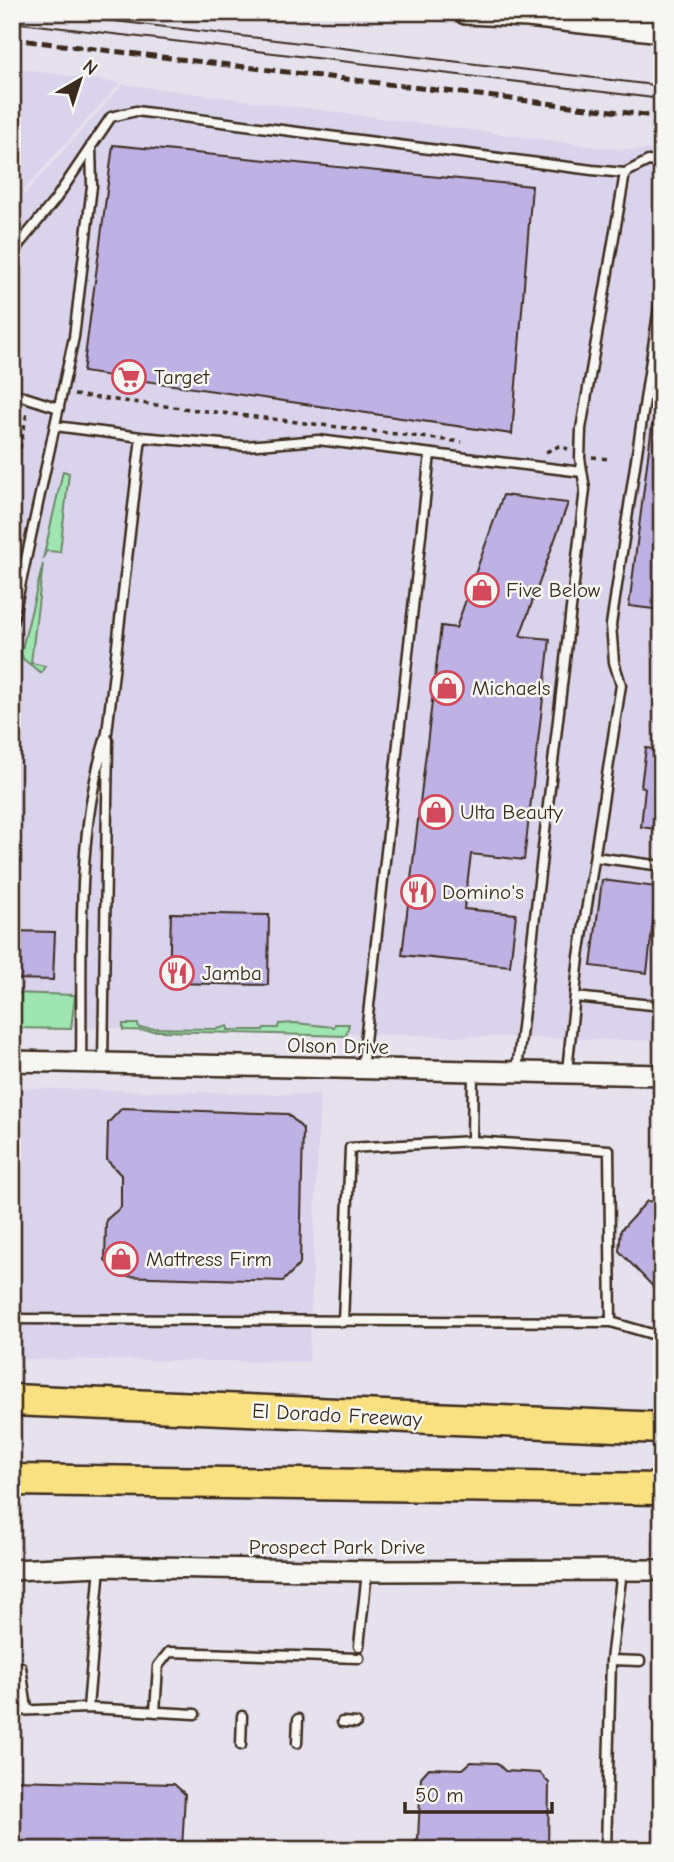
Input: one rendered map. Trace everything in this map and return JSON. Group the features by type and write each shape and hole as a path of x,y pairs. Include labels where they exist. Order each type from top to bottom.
{"highway":[{"name":"El Dorado Freeway","path":"12,1400 662,1428"},
{"path":"12,1480 662,1489"}],"main road":[{"path":"466,12 528,15 662,30"}],"street":[{"name":"Olson Drive","path":"12,1061 662,1075"},
{"name":"Prospect Park Drive","path":"12,1570 100,1566 367,1571 662,1570"}],"lane":[{"path":"12,253 55,200 111,117 136,111 625,173 648,161 662,163"},
{"path":"12,624 74,337 91,199 91,146"},
{"path":"517,1073 583,501 581,429 625,173"},
{"path":"567,1074 575,997 621,685 614,662 611,625 662,287"},
{"path":"12,393 58,408"},
{"path":"55,426 141,438 245,446 318,440 582,472"},
{"path":"81,1063 85,856 99,760 107,733 141,438"},
{"path":"362,1069 430,454"},
{"path":"103,1063 110,761 107,733"},
{"path":"595,857 662,866"},
{"path":"575,997 662,1006"},
{"path":"472,1141 473,1072"},
{"path":"344,1322 350,1148 472,1141 609,1150 611,1322"},
{"path":"12,1319 611,1322 662,1337"},
{"path":"88,1708 100,1566"},
{"path":"359,1646 367,1571"},
{"path":"606,1850 611,1660 622,1571"},
{"path":"155,1712 158,1666 169,1652 359,1658"},
{"path":"611,1660 640,1661"},
{"path":"21,1667 27,1709"},
{"path":"12,1711 88,1708 195,1714"},
{"path":"240,1745 242,1716"},
{"path":"297,1743 298,1720"},
{"path":"342,1722 356,1723"}],"path":[{"path":"62,393 469,443"},
{"path":"12,488 30,414 21,412"},
{"path":"535,451 548,453 559,446 609,459"}],"shaded area":[{"path":"12,68 120,83 12,203"},
{"path":"123,84 615,149 662,150 662,1041 12,1026 12,208"},
{"path":"12,1088 320,1095 309,1362 12,1359"}],"green space":[{"path":"63,471 69,473 60,552 46,551 43,559"},
{"path":"43,564 31,663 45,666 41,673 23,659 21,653"},
{"path":"12,993 75,995 71,1029 12,1028"},
{"path":"123,1024 138,1024 139,1028 217,1029 228,1026 228,1030 263,1030 278,1028 279,1024 334,1027 335,1024 349,1024 346,1036 123,1030"}],"building":[{"path":"113,145 532,186 512,434 83,372"},
{"path":"652,425 662,425 662,610 629,606"},
{"path":"503,495 568,503 520,636 550,639 524,860 471,854 464,909 516,914 510,966 402,955 441,626 456,628"},
{"path":"646,748 662,750 662,830 641,827 645,788 641,786"},
{"path":"602,880 657,887 647,973 591,966"},
{"path":"171,913 269,915 268,985 169,983"},
{"path":"12,931 55,932 53,980 12,979"},
{"path":"122,1108 288,1114 303,1129 300,1264 283,1281 119,1276 105,1260 106,1220 121,1207 121,1175 107,1160 108,1123"},
{"path":"647,1201 662,1202 662,1296 619,1251 621,1230"},
{"path":"471,1762 497,1763 505,1771 540,1773 549,1783 548,1850 407,1850 418,1839 421,1777 429,1768 463,1769"},
{"path":"12,1780 174,1784 185,1794 182,1850 12,1850"}],"tram line":[{"path":"39,12 662,86"},
{"path":"12,22 662,99"}],"railway":[{"path":"12,39 662,117"}],"place":[{"name":"Target","path":"129,377"},
{"name":"Five Below","path":"482,590"},
{"name":"Michaels","path":"447,688"},
{"name":"Ulta Beauty","path":"436,812"},
{"name":"Domino's","path":"418,892"},
{"name":"Jamba","path":"177,973"},
{"name":"Mattress Firm","path":"121,1259"}]}
